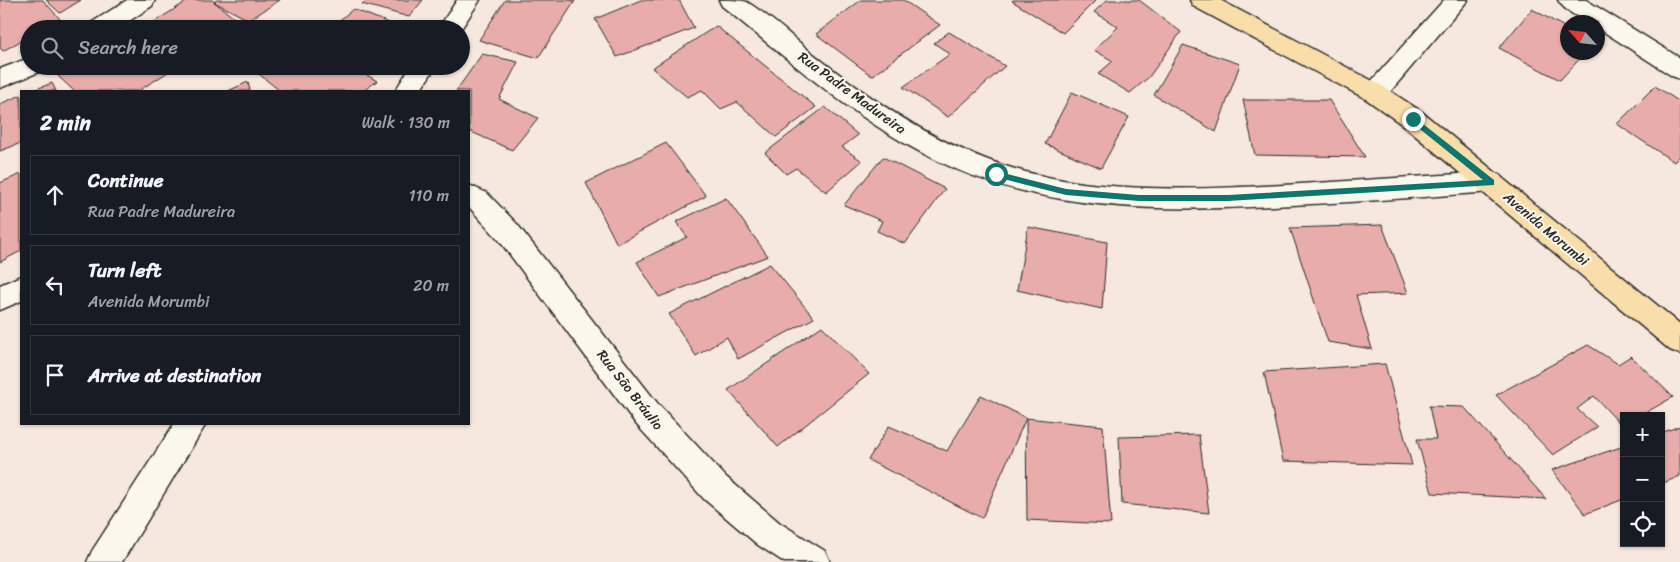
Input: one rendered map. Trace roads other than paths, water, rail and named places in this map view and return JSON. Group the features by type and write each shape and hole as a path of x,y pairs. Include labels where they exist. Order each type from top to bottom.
{"main road":[{"name":"Avenida Morumbi","path":"1201,0 1375,93 1413,119 1680,341"}],"street":[{"path":"113,20 144,0"},
{"path":"455,20 469,0"},
{"name":"Rua Padre Madureira","path":"730,0 842,88 896,127 941,151 996,174 1066,192 1139,198 1228,198 1491,182"},
{"path":"1375,93 1457,0"},
{"path":"1569,0 1680,70"},
{"path":"0,80 20,71"},
{"path":"408,90 418,75"},
{"name":"Rua São Bráulio","path":"470,195 478,200 508,232 647,414 715,488 769,534 814,562"},
{"path":"0,298 20,288"},
{"path":"103,562 190,425"}]}
